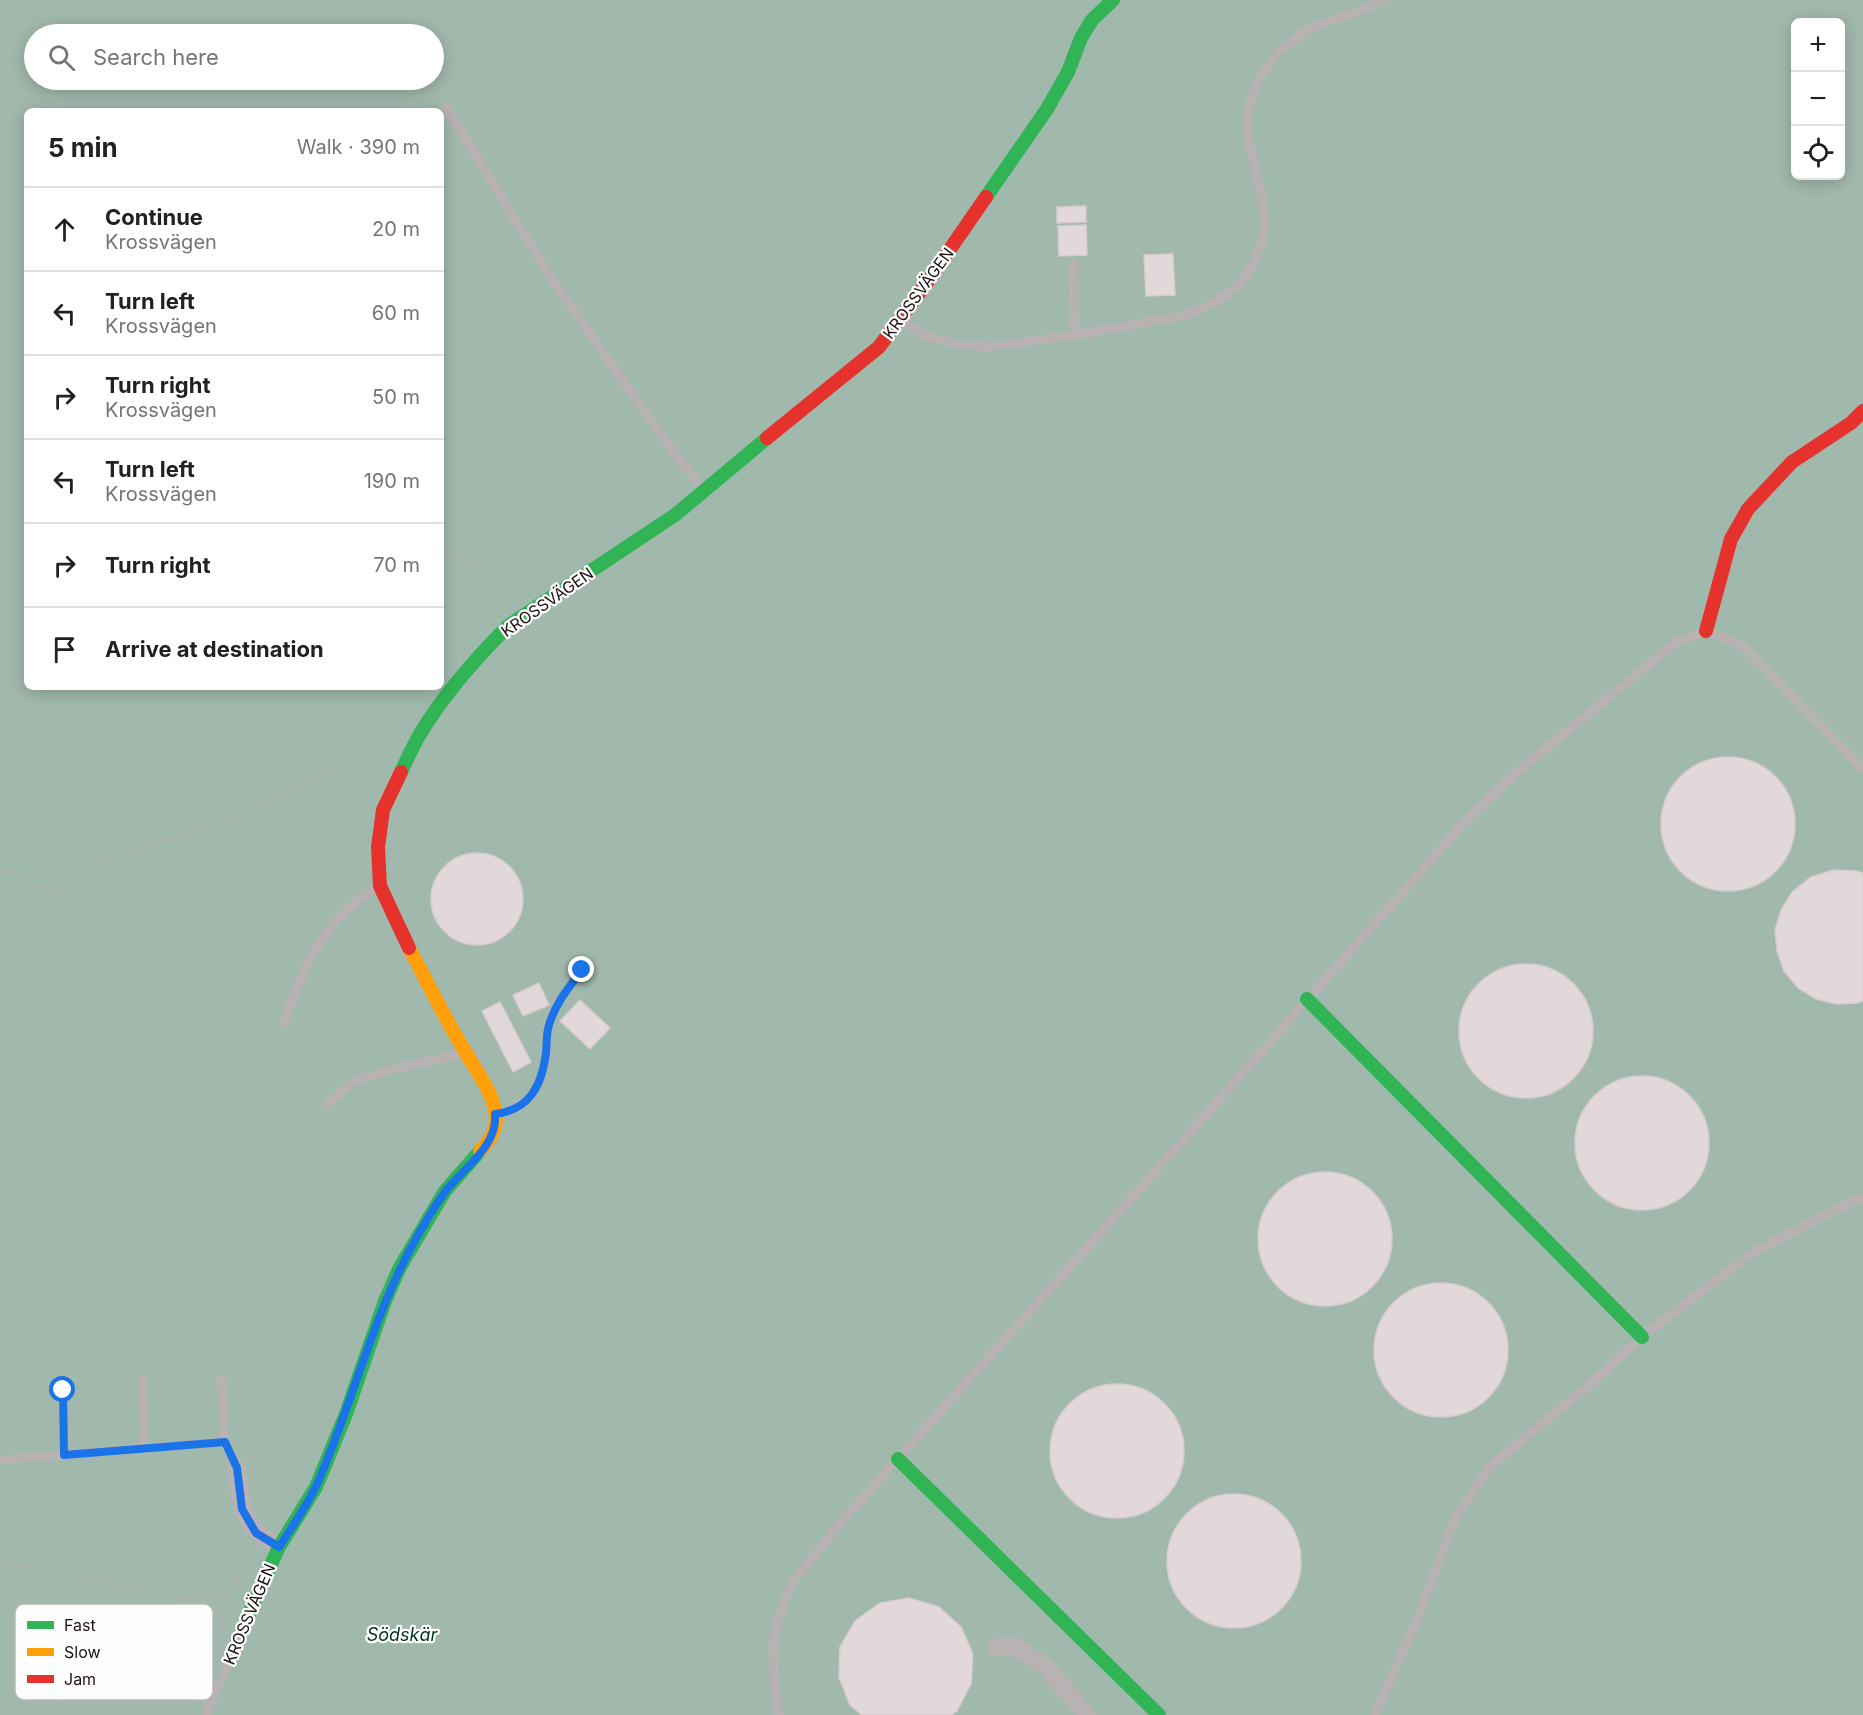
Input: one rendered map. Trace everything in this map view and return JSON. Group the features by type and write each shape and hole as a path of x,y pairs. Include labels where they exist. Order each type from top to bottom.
{"street":[{"name":"KROSSVÄGEN","path":"249,1614 279,1547 316,1487 346,1414 385,1300 400,1267 445,1191 491,1139 496,1121 493,1101 404,940 380,886 378,847 383,810 419,735 448,693 508,626 675,515 879,347 1047,109 1068,72 1081,38 1092,20 1113,0"},
{"path":"1706,631 1731,539 1748,508 1792,462 1851,423 1863,411"},
{"path":"1307,999 1642,1337"},
{"path":"898,1459 1159,1715"},
{"name":"KROSSVÄGEN","path":"237,1468 242,1509 256,1533 279,1547"},
{"path":"997,1647 1013,1645 1047,1667 1087,1715"}],"lane":[{"path":"900,320 927,336 956,344 987,347 1075,335 1182,316 1214,303 1239,285 1252,266 1261,245 1265,224 1261,192 1246,133 1249,105 1260,77 1279,52 1307,29 1384,0"},
{"path":"446,107 553,281 674,453 703,490"},
{"path":"1074,264 1075,335"},
{"path":"779,1715 774,1681 773,1643 779,1617 792,1583 842,1521 1163,1163 1453,834 1516,773 1675,642 1706,631 1743,646 1863,769"},
{"path":"284,1022 300,977 313,951 334,923 366,892 380,886"},
{"path":"495,1114 516,1110 535,1092 544,1070 548,1027 554,1011 582,970"},
{"path":"328,1103 354,1081 397,1068 466,1053"},
{"path":"1375,1715 1417,1619 1455,1519 1489,1467 1586,1388 1642,1337 1752,1253 1863,1197"},
{"path":"142,1378 144,1449"},
{"name":"KROSSVÄGEN","path":"221,1379 225,1442 237,1468"},
{"path":"63,1390 64,1455"},
{"path":"0,1460 225,1442"},
{"name":"KROSSVÄGEN","path":"213,1699 249,1614"},
{"name":"KROSSVÄGEN","path":"206,1715 212,1700"}],"path":[{"path":"0,200 16,225 24,230"},
{"path":"444,549 478,565 499,579 507,602 508,626"},
{"path":"0,869 37,887 66,897 93,868 113,856 188,833 305,785 386,738 400,722"},
{"path":"0,1561 133,1586 174,1597 193,1600 206,1596 227,1599"}],"water":[{"name":"Södskär","path":"0,0 1863,0 1863,1715 0,1715"}],"building":[{"path":"1086,206 1086,222 1057,223 1057,207"},
{"path":"1086,225 1087,255 1059,256 1058,226"},
{"path":"1173,254 1175,295 1146,296 1144,255"},
{"path":"1728,757 1754,762 1776,776 1790,798 1795,824 1790,850 1776,872 1754,886 1728,891 1702,886 1680,872 1666,850 1661,824 1666,798 1680,776 1702,762"},
{"path":"468,853 486,853 503,860 516,873 523,890 523,908 516,925 503,938 486,945 468,945 451,938 438,925 431,908 431,890 438,873 451,860"},
{"path":"1833,870 1863,873 1863,1001 1857,1003 1836,1004 1816,999 1798,988 1784,971 1777,951 1775,930 1781,910 1792,892 1811,877"},
{"path":"1526,964 1552,969 1573,984 1588,1005 1593,1031 1588,1057 1573,1078 1552,1093 1526,1098 1500,1093 1479,1078 1464,1057 1459,1031 1464,1005 1479,984 1500,969"},
{"path":"539,983 549,1005 523,1016 513,995"},
{"path":"580,1000 610,1028 590,1049 560,1021"},
{"path":"500,1002 531,1062 513,1072 482,1011"},
{"path":"1642,1076 1668,1081 1689,1096 1704,1117 1709,1143 1704,1169 1689,1190 1668,1205 1642,1210 1616,1205 1595,1190 1580,1169 1575,1143 1580,1117 1595,1096 1616,1081"},
{"path":"1325,1172 1351,1177 1372,1192 1387,1213 1392,1239 1387,1265 1372,1286 1351,1301 1325,1306 1299,1301 1278,1286 1263,1265 1258,1239 1263,1213 1278,1192 1299,1177"},
{"path":"1441,1283 1467,1288 1488,1303 1503,1324 1508,1350 1503,1376 1488,1397 1467,1412 1441,1417 1415,1412 1394,1397 1379,1376 1374,1350 1379,1324 1394,1303 1415,1288"},
{"path":"1117,1384 1143,1389 1164,1404 1179,1425 1184,1451 1179,1477 1164,1498 1143,1513 1117,1518 1091,1513 1070,1498 1055,1477 1050,1451 1055,1425 1070,1404 1091,1389"},
{"path":"1234,1494 1260,1499 1281,1514 1296,1535 1301,1561 1296,1587 1281,1608 1260,1623 1234,1628 1208,1623 1187,1608 1172,1587 1167,1561 1172,1535 1187,1514 1208,1499"},
{"path":"909,1598 939,1607 961,1627 973,1654 971,1684 957,1711 951,1715 862,1715 850,1705 839,1677 840,1647 855,1621 880,1603"}],"traffic: fast":[{"path":"986,197 1047,109 1068,72 1081,38 1092,20 1113,0"},
{"path":"401,772 412,748 439,705 472,664 508,626 675,515 767,438"},
{"path":"1307,999 1642,1337"},
{"path":"249,1614 279,1547 316,1487 346,1414 385,1301 400,1267 445,1191 480,1151"},
{"path":"898,1459 1159,1715"}],"traffic: slow":[{"path":"409,948 493,1101 495,1128 480,1151"}],"traffic: jam":[{"path":"767,438 879,347 986,197"},
{"path":"1706,631 1731,539 1748,509 1792,462 1851,423 1863,411"},
{"path":"401,772 383,810 378,847 380,886 409,948"}],"route":[{"path":"63,1390 64,1455 225,1442 237,1468 242,1509 256,1533 279,1547 316,1487 346,1414 385,1300 400,1267 445,1191 491,1139 496,1121 495,1114 516,1110 535,1092 544,1070 548,1027 557,1004 582,970"}]}
